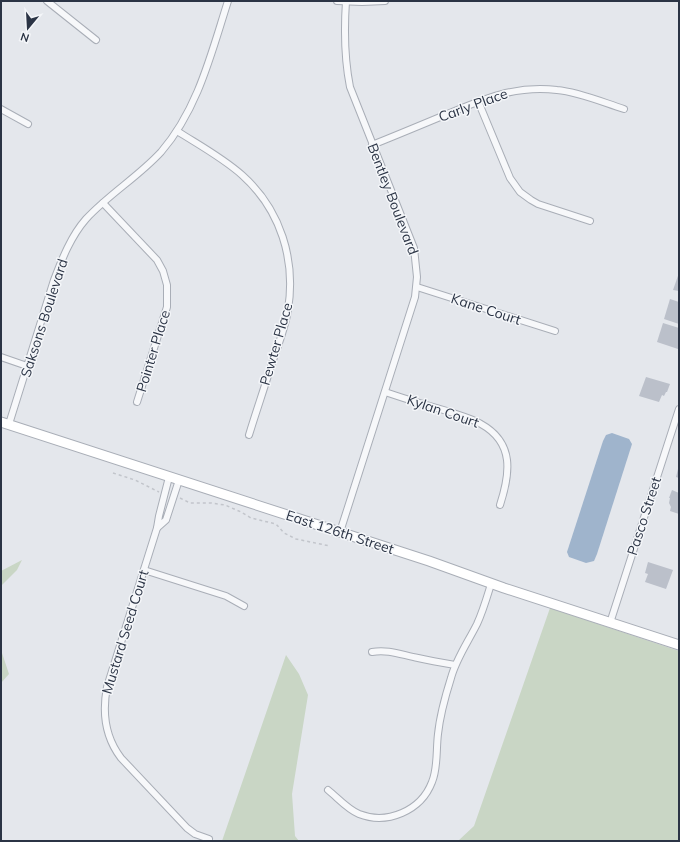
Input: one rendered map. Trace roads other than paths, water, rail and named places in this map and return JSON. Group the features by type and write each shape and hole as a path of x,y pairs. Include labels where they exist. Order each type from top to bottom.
{"main road":[{"name":"East 126th Street","path":"5,423 429,561 492,584 679,645"}],"street":[{"path":"47,1 96,40"},
{"name":"Saksons Boulevard","path":"5,423 28,366 60,264 79,228 103,203 161,152 177,130 201,86 228,1"},
{"path":"337,1 385,1"},
{"name":"Bentley Boulevard","path":"340,532 417,287 417,266 414,248 350,87 344,45 346,2"},
{"name":"Carly Place","path":"372,145 503,92 542,88 564,91 624,109"},
{"path":"478,101 510,178 520,192 538,204 590,221"},
{"path":"1,109 28,124"},
{"name":"Pewter Place","path":"177,130 230,165 243,176 268,205 278,223 285,243 290,282 287,312 249,435"},
{"name":"Pointer Place","path":"103,203 157,260 164,271 167,285 168,298 165,318 137,402"},
{"name":"Kane Court","path":"417,287 555,331"},
{"path":"1,357 28,366"},
{"name":"Kylan Court","path":"385,392 477,421 492,432 502,445 506,454 508,467 507,485 500,505"},
{"name":"Pasco Street","path":"610,623 679,409"},
{"name":"Mustard Seed Court","path":"169,477 158,516 157,528 107,687 104,715 112,745 125,763 187,828 195,834 209,839"},
{"name":"Mustard Seed Court","path":"157,528 166,520 179,480"},
{"path":"144,570 226,596 244,606"},
{"path":"328,790 350,809 369,817 377,818 399,815 422,799 430,786 433,777 442,712 455,665 481,614 492,584"},
{"path":"372,652 391,651 455,665"}],"water":[{"path":"612,433 629,439 632,444 597,554 594,561 586,563 569,557 567,552 603,441 606,435"}]}
